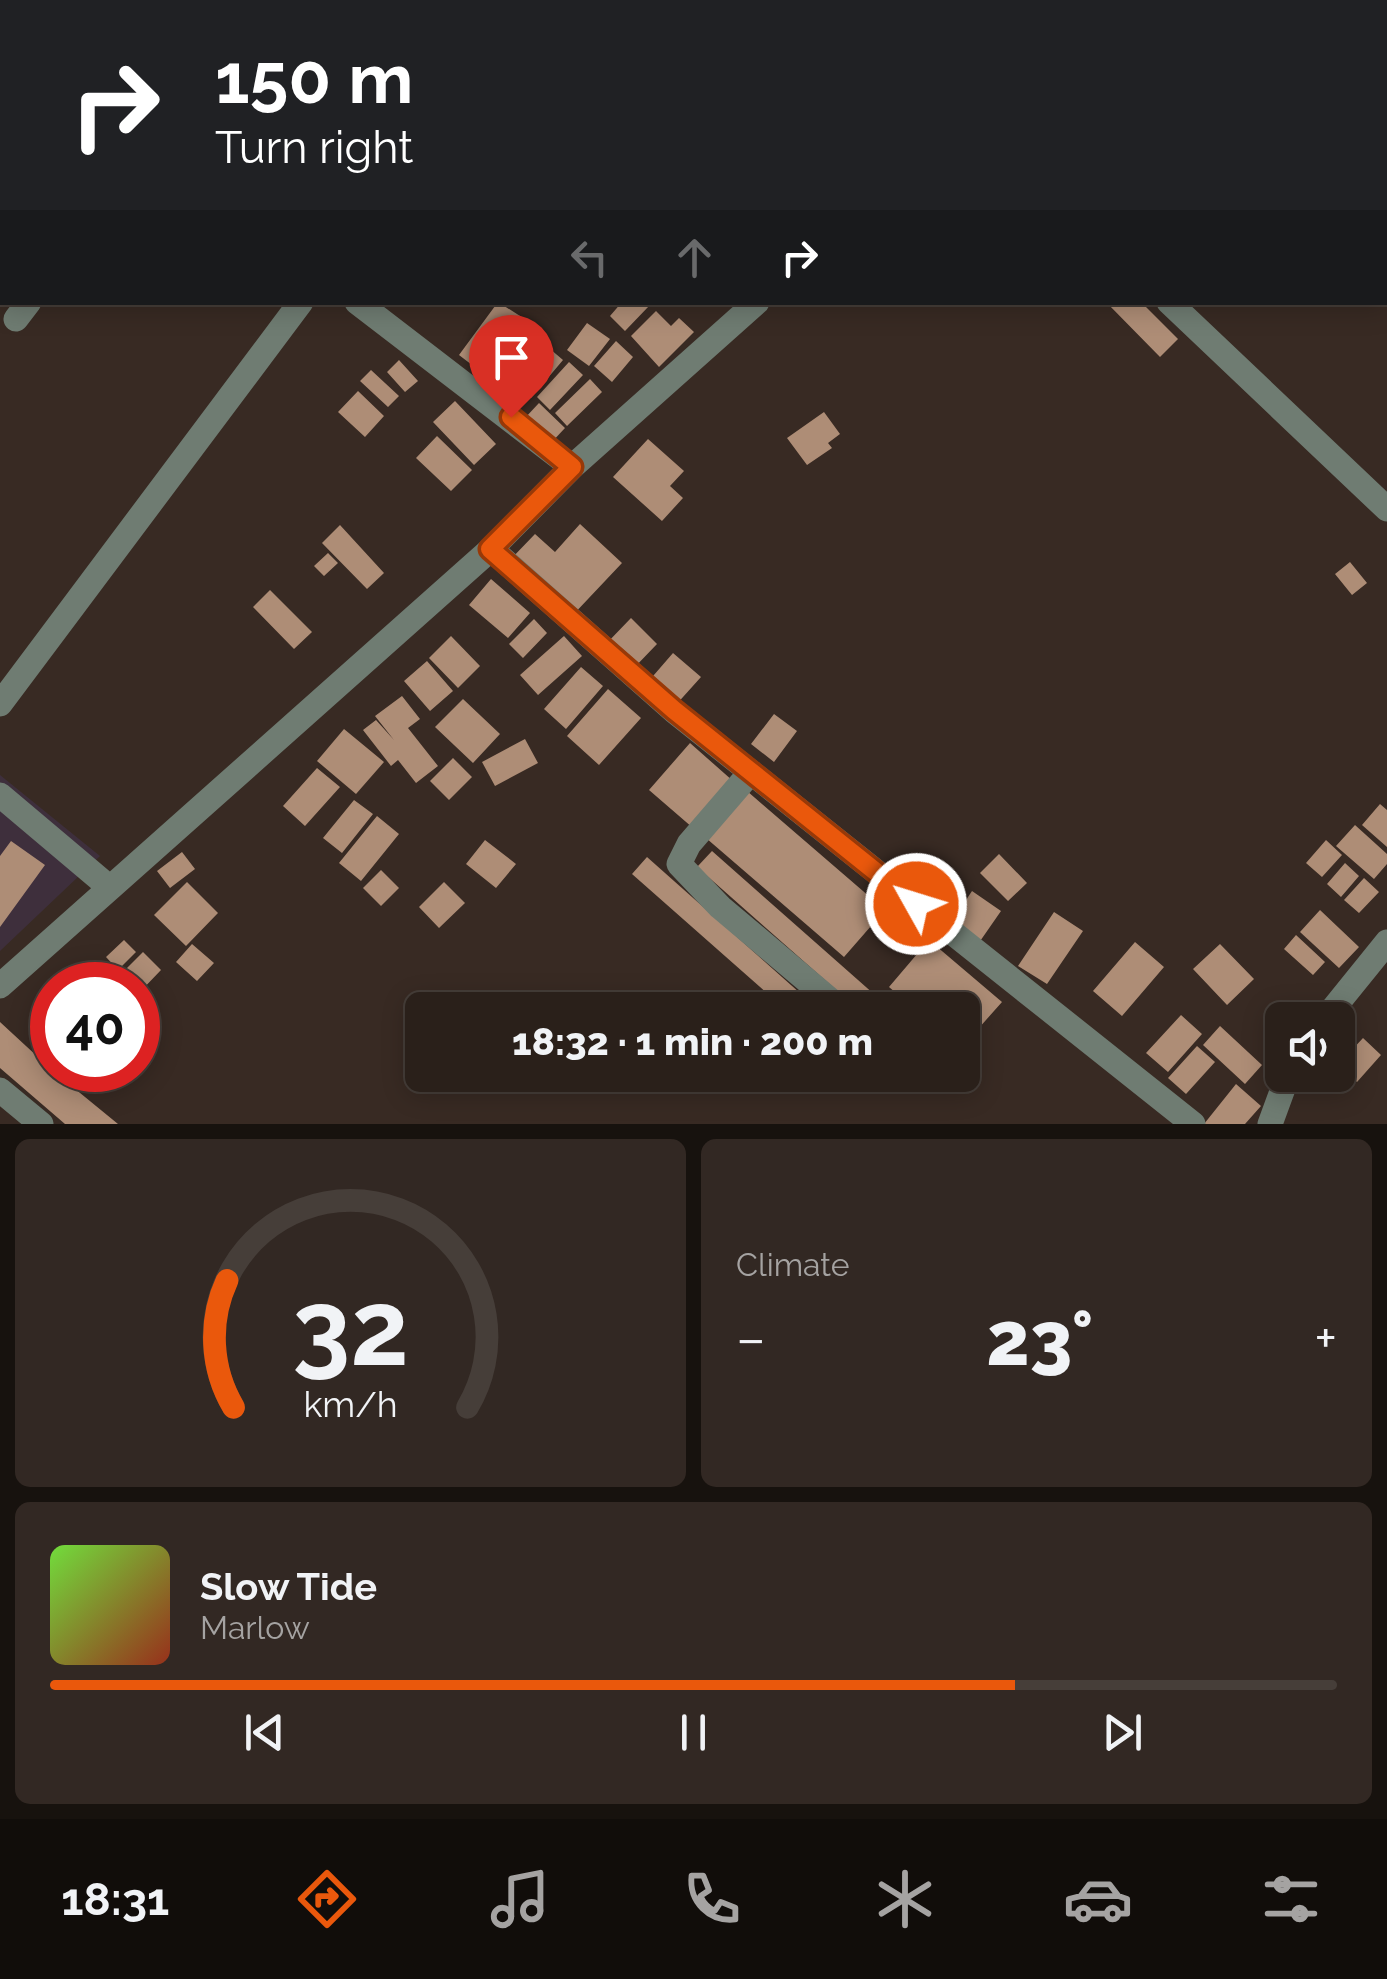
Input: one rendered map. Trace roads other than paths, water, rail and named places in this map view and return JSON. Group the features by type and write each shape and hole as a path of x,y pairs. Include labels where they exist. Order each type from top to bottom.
{"street":[{"path":"0,704 299,305"},
{"path":"360,305 572,467"},
{"path":"0,986 490,549 572,467 755,305"},
{"path":"1171,305 1387,510"},
{"path":"490,549 750,772 1193,1124"},
{"path":"750,772 689,844 679,864 720,906 821,992"},
{"path":"0,795 34,818 109,887"},
{"path":"1339,1002 1387,942"},
{"path":"0,1090 41,1124"},
{"path":"1270,1124 1282,1092"}]}
